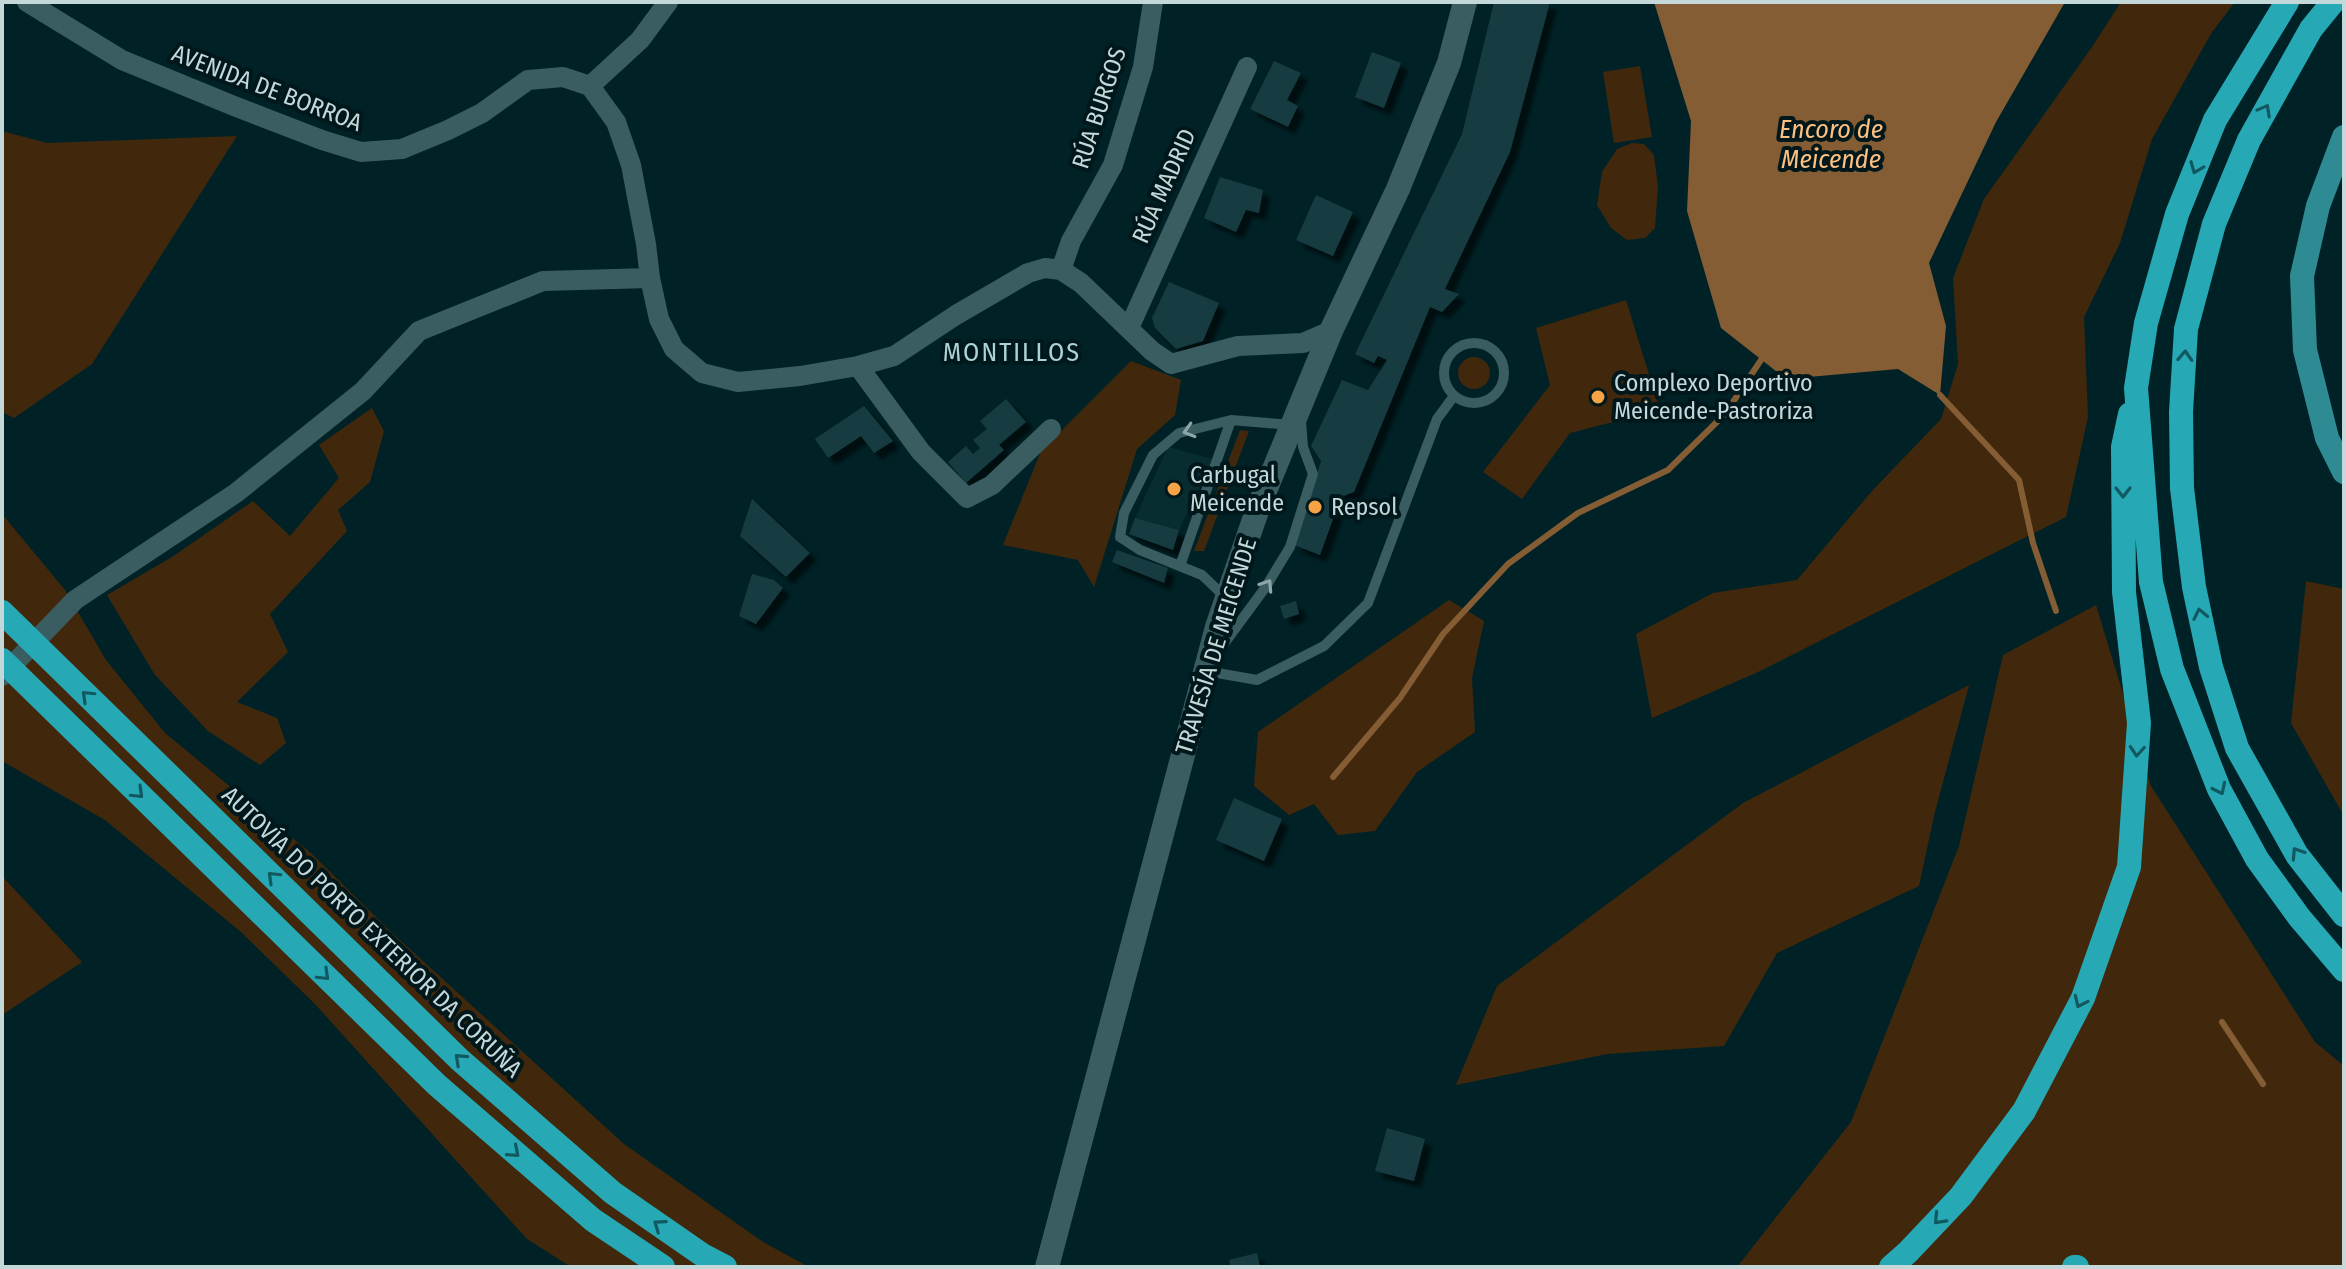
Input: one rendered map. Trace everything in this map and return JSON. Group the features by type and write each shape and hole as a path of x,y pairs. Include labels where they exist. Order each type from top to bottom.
{"highway":[{"path":"1891,1267 1961,1196 2024,1111 2083,998 2129,867 2139,723 2124,592 2123,447 2146,323 2177,214 2215,120 2287,2"},
{"path":"2333,2 2311,29 2249,140 2214,224 2186,329 2181,473 2194,587 2211,667 2237,748 2297,855 2344,915"},
{"path":"2136,388 2151,582 2172,669 2193,728 2219,789 2257,859 2299,917 2344,970"},
{"name":"AUTOVÍA DO PORTO EXTERIOR DA CORUÑA","path":"2,612 460,1060 613,1193 725,1267"},
{"path":"2,660 437,1085 593,1220 663,1267"}],"main road":[{"name":"TRAVESÍA DE MEICENDE","path":"1047,1267 1205,671 1227,599 1258,508 1331,331 1398,189 1449,63 1465,2"},
{"path":"2344,137 2318,206 2302,276 2305,350 2327,438 2344,472"}],"street":[{"name":"AVENIDA DE BORROA","path":"27,2 122,60 249,112 361,152 402,149 448,130 482,113 528,80 563,77 590,86"},
{"path":"668,2 640,40 590,86 616,122 631,165 659,319 674,349 702,373 738,382 800,376 894,356 1028,273 1045,268 1061,270 1081,283 1152,351 1171,364 1238,346 1303,343 1331,331"},
{"name":"RÚA BURGOS","path":"1061,270 1071,241 1113,165 1143,67 1153,2"},
{"name":"RÚA MADRID","path":"1129,328 1247,67"},
{"path":"2,676 75,600 236,493 363,391 419,331 543,281 650,278"},
{"path":"1272,343 1299,357 1314,374"},
{"path":"858,366 921,452 967,498 992,485 1051,429"}],"lane":[{"path":"1469,343 1488,345 1496,351 1502,359 1504,380 1500,390 1484,402 1463,401 1454,396 1444,379 1446,360 1452,352 1469,343"},
{"path":"1227,599 1202,575 1140,550 1120,537 1124,513 1153,455 1179,433 1231,420 1297,418 1313,474 1290,547 1265,588 1205,671 1257,680 1324,646 1368,603 1437,419 1454,396"},
{"path":"1180,566 1231,420"}],"shaded area":[{"path":"2121,2 2235,2 2212,32 2152,139 2120,243 2084,317 2088,417 2066,517 1756,673 1652,718 1636,634 1713,593 1797,580 1872,491 1941,419 1958,364 1953,278 1984,199"},
{"path":"1640,66 1652,137 1614,143 1603,72"},
{"path":"2,131 47,143 237,136 92,364 14,418 2,412"},
{"path":"1632,143 1644,144 1654,155 1658,187 1655,228 1645,238 1627,240 1611,228 1597,205 1602,172 1617,149"},
{"name":"Complexo Deportivo Meicende-Pastroriza","path":"1626,300 1660,410 1570,433 1522,499 1483,472 1550,385 1536,328"},
{"path":"1474,357 1485,362 1490,373 1485,384 1474,389 1463,384 1458,373 1463,362"},
{"path":"1131,361 1181,380 1175,415 1137,449 1094,587 1078,560 1003,545 1041,451"},
{"path":"372,408 384,431 370,482 338,510 347,531 270,614 288,652 237,702 277,718 286,743 260,765 208,731 155,675 107,595 172,557 253,501 290,536 339,478 319,445"},
{"path":"1240,430 1249,431 1204,551 1194,551"},
{"name":"Carbugal Meicende","path":"1168,447 1213,459 1179,530 1135,518"},
{"path":"2,514 65,590 106,660 165,733 312,854 391,932 624,1144 763,1242 809,1267 571,1267 527,1239 315,1004 241,932 105,820 2,761"},
{"path":"2306,581 2344,589 2344,816 2291,723"},
{"path":"1449,600 1484,621 1472,678 1475,732 1417,772 1375,831 1338,835 1314,804 1289,815 1254,786 1258,732"},
{"path":"2096,605 2151,786 2315,1042 2344,1066 2344,1267 1737,1267 1851,1122 1959,846 2003,655"},
{"path":"1969,685 1919,886 1777,953 1724,1046 1607,1054 1456,1085 1497,986 1743,803"},
{"path":"2,876 82,962 2,1015"}],"water":[{"name":"Encoro de Meicende","path":"1654,2 2065,2 1996,122 1929,263 1946,326 1940,395 1898,369 1786,379 1721,328 1687,211 1691,121"}],"building":[{"path":"1494,2 1550,2 1510,152 1445,289 1459,294 1442,312 1430,307 1354,492 1341,497 1320,555 1294,545 1321,461 1311,446 1342,380 1368,390 1387,360 1378,356 1374,363 1355,354 1462,134"},
{"path":"1372,52 1401,63 1384,108 1355,97"},
{"path":"1274,61 1301,73 1287,100 1298,106 1288,127 1250,109"},
{"path":"1220,177 1263,190 1259,213 1246,210 1236,232 1204,218"},
{"path":"1316,195 1353,212 1333,256 1296,240"},
{"path":"1169,282 1219,303 1203,341 1176,349 1155,328 1152,318"},
{"path":"1006,399 1026,422 999,445 1004,450 966,483 948,462 966,446 973,454 980,448 973,440 987,429 980,421"},
{"path":"864,406 893,441 874,453 861,436 828,458 815,439"},
{"path":"752,499 810,553 786,577 740,536"},
{"path":"1135,518 1179,530 1173,550 1129,534"},
{"path":"1117,550 1168,568 1164,583 1112,562"},
{"path":"752,574 774,580 783,588 756,624 739,616"},
{"path":"1296,601 1299,614 1284,619 1280,606"},
{"path":"1234,798 1282,819 1264,861 1216,840"},
{"path":"1387,1128 1425,1139 1414,1181 1375,1171"},
{"path":"1257,1253 1260,1267 1231,1267 1229,1260"}],"waterway":[{"path":"1333,777 1400,698 1443,634 1508,564 1578,513 1668,470 1725,414 1761,360"},
{"path":"1940,395 2019,480 2033,543 2056,611"},
{"path":"2222,1022 2263,1084"}],"place":[{"name":"Complexo Deportivo Meicende-Pastroriza","path":"1598,397"},
{"name":"Carbugal Meicende","path":"1174,489"},
{"name":"Repsol","path":"1315,507"}],"district":[{"name":"MONTILLOS","path":"1012,352"}]}
